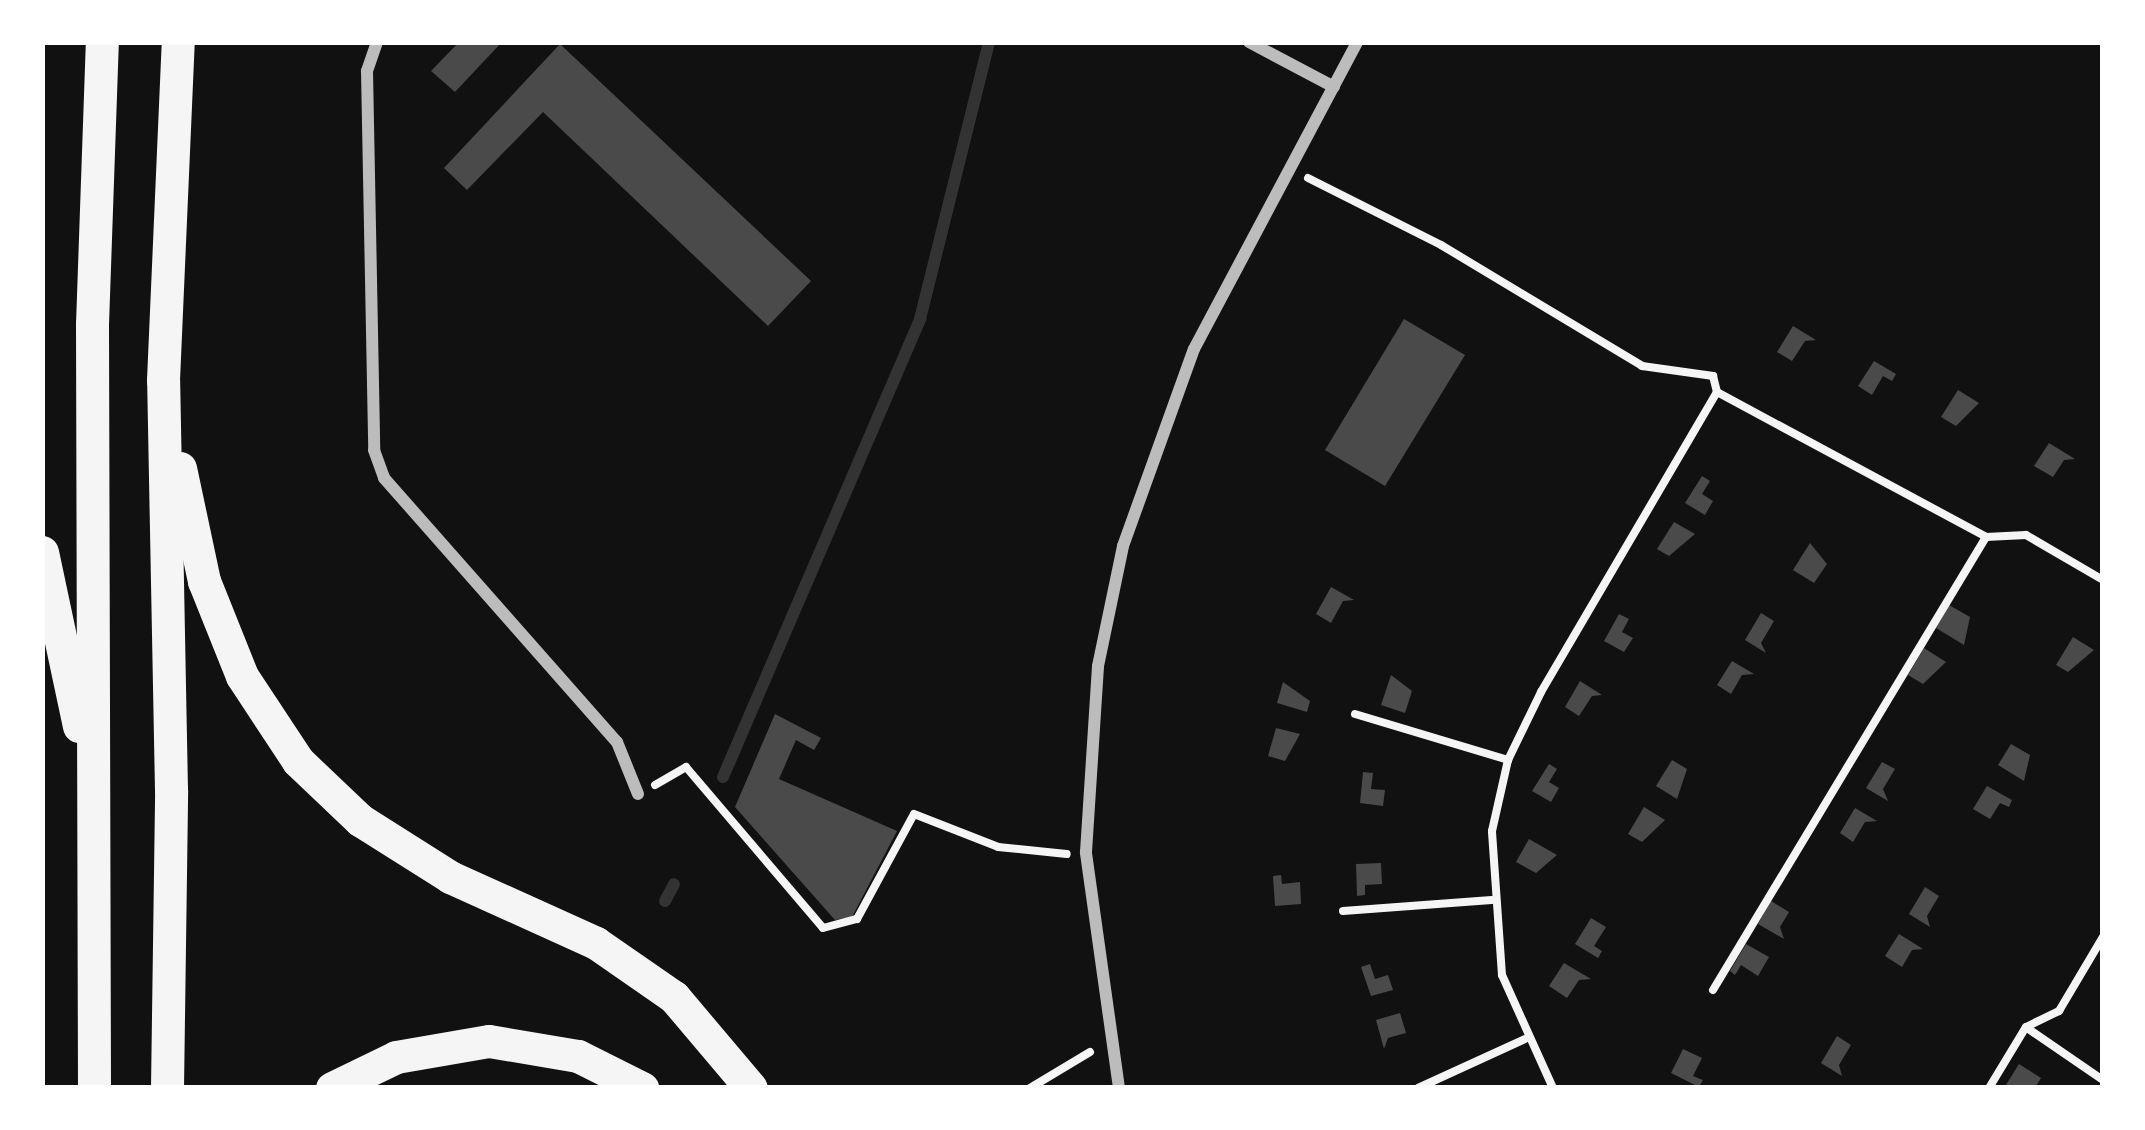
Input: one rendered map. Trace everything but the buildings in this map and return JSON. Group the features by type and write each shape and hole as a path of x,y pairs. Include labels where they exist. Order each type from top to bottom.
{"highway":[{"path":"94,1088 92,324 102,42"},
{"path":"167,1088 171,790 163,380 178,42"},
{"path":"163,380 204,581 242,676 298,761 360,820 450,877 596,944 674,998 751,1088"},
{"path":"42,552 95,811"},
{"path":"332,1088 396,1057 489,1042 578,1056 642,1088"}],"street":[{"path":"377,42 367,71 374,450 384,478 617,742 638,794"},
{"path":"1249,42 1334,87"},
{"path":"1119,1088 1107,1042 1086,852 1098,666 1123,546 1194,349 1358,42"}],"path":[{"path":"1291,169 1442,244 1642,366 1713,376 1717,392 1508,760 1492,831 1492,901 1502,974 1525,1039 1553,1088"},
{"path":"1717,392 1986,537 2026,535 2103,580"},
{"path":"1713,990 1986,537"},
{"path":"1354,714 1508,760"},
{"path":"638,794 686,767 823,928 857,920 914,814 1041,856 1086,852"},
{"path":"1343,911 1492,901"},
{"path":"1989,1088 2026,1027 2059,1011 2103,938"},
{"path":"2026,1027 2103,1080"},
{"path":"1418,1088 1525,1039"},
{"path":"1030,1088 1107,1042"}],"waterway":[{"path":"723,777 920,319 989,42"},
{"path":"665,901 674,884"}]}
